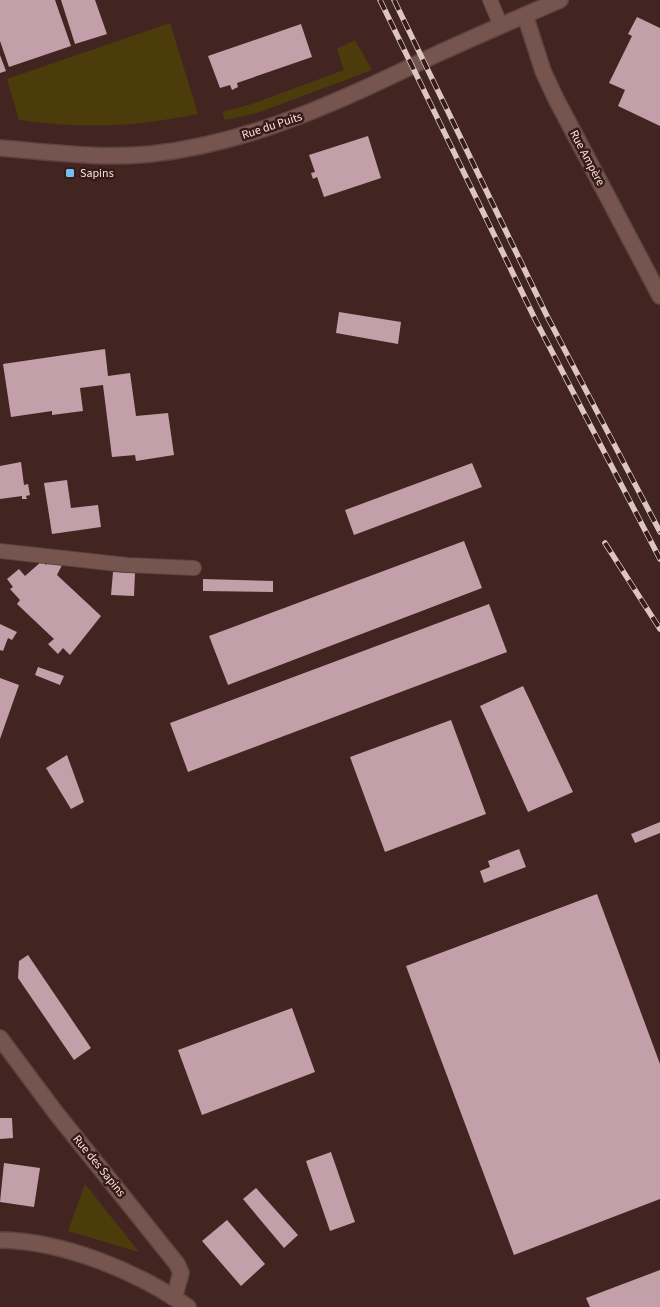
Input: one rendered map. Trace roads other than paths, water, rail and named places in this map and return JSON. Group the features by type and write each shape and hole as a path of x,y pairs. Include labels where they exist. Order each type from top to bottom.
{"street":[{"name":"Rue du Puits","path":"0,148 83,155 142,154 184,149 265,130 323,108 560,0"},
{"name":"Rue Ampère","path":"525,15 543,71 554,97 660,296"},
{"name":"Rue des Sapins","path":"0,1038 56,1113 177,1264 181,1273 180,1303"},
{"path":"0,1240 59,1248 118,1268 180,1303"}],"lane":[{"path":"490,0 501,26"},
{"path":"0,551 127,565 194,568"}],"railway":[{"path":"380,0 536,321 660,559"},
{"path":"394,0 547,316 660,532"},
{"path":"605,543 660,629"}],"place":[{"name":"Sapins","path":"70,173"}]}
